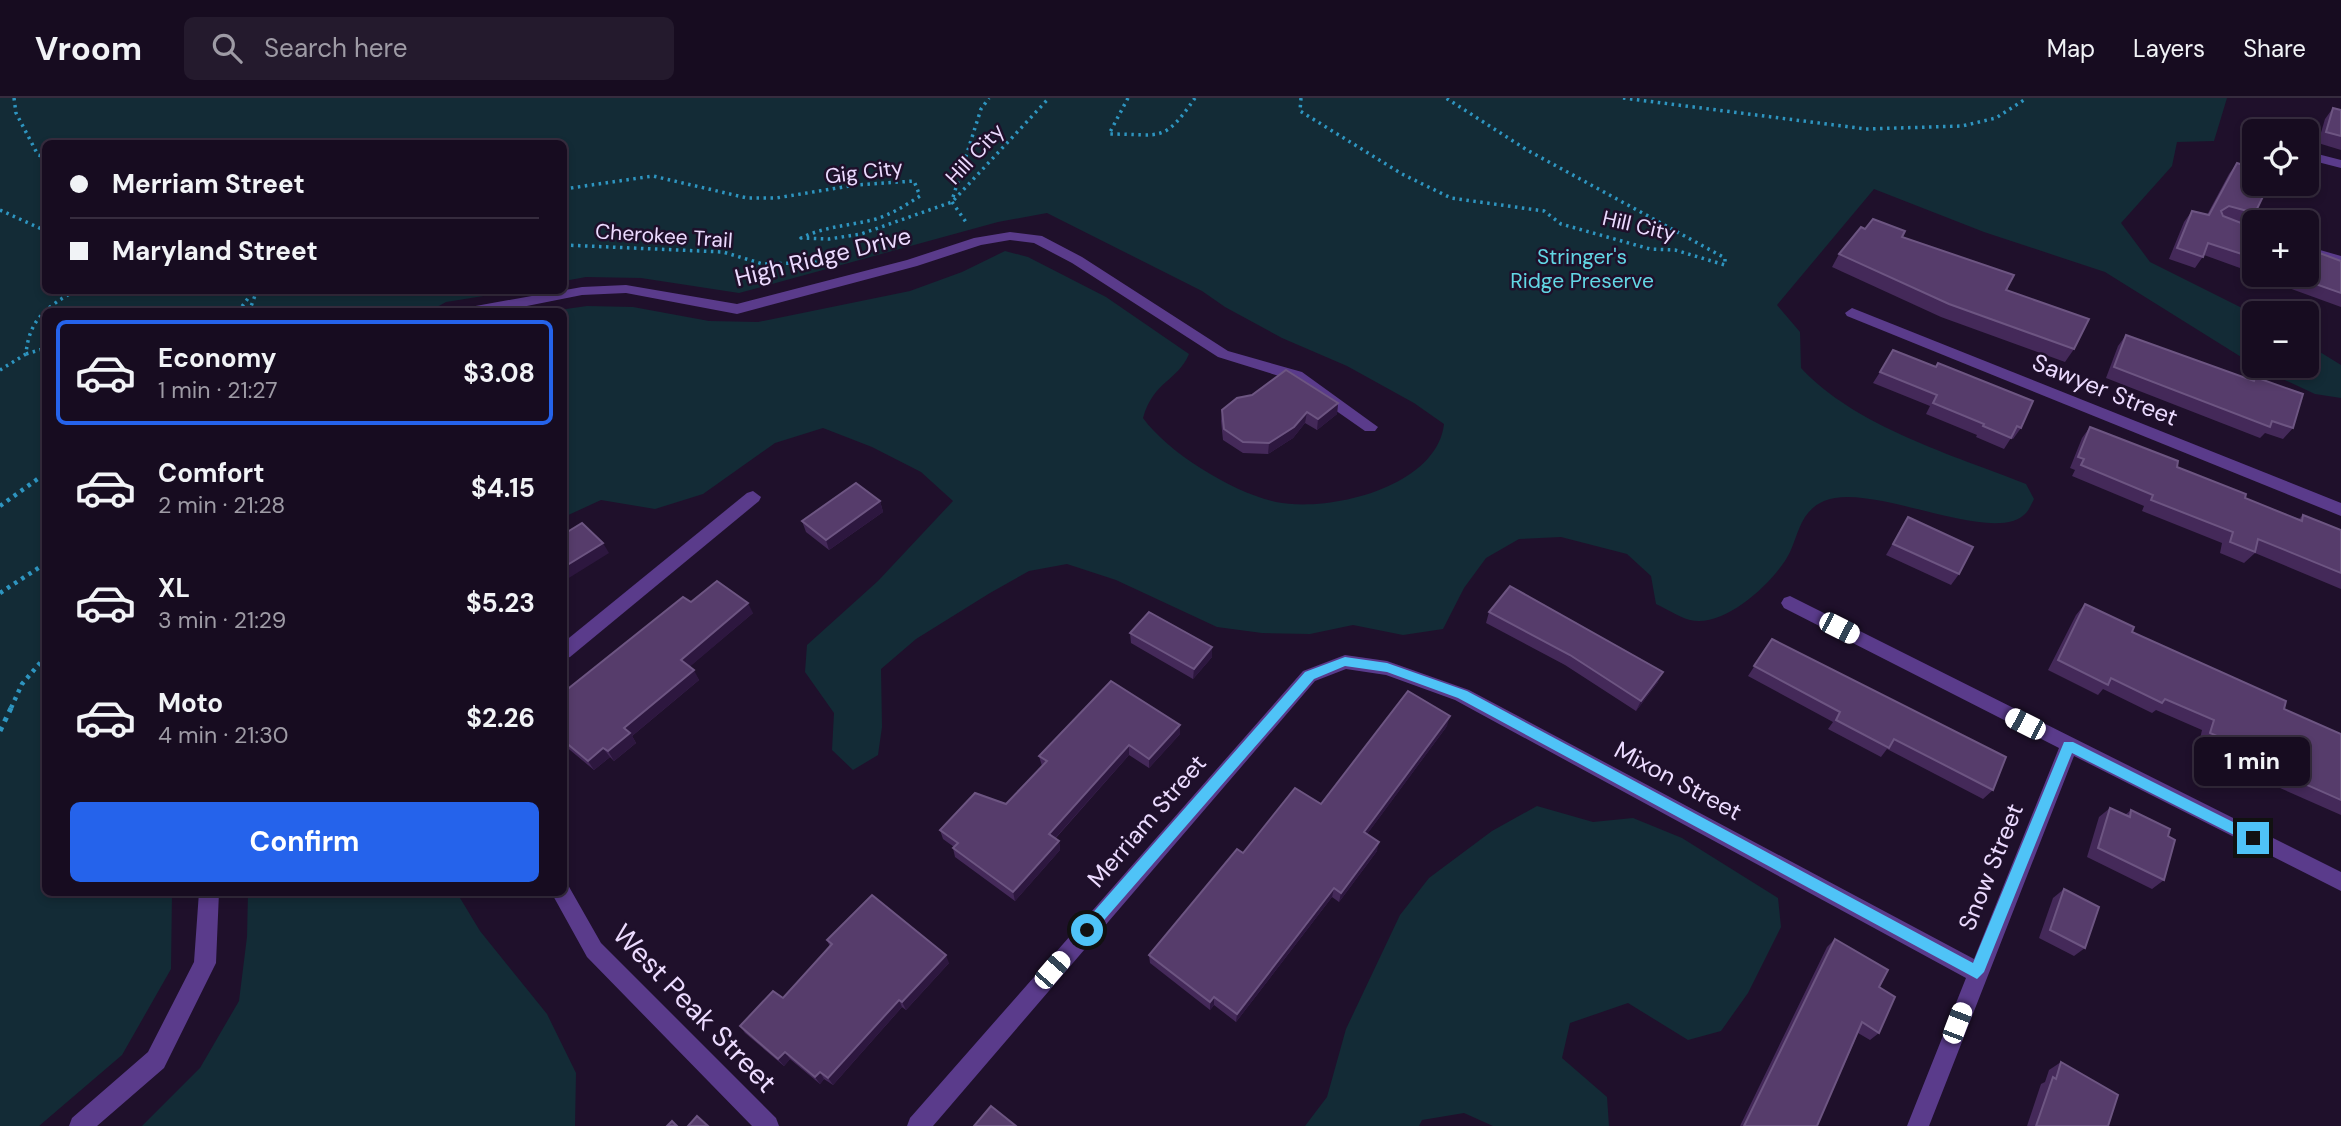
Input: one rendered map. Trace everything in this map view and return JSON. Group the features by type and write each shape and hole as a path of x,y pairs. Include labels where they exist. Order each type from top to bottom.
{"street":[{"path":"2319,158 2341,164"},
{"name":"High Ridge Drive","path":"567,294 626,289 737,309 912,263 979,241 1010,236 1037,239 1056,248 1223,354 1297,376 1370,427"},
{"path":"2319,254 2341,261"},
{"name":"High Ridge Drive","path":"491,308 566,294"},
{"name":"Sawyer Street","path":"1852,313 2341,510"},
{"path":"567,650 753,497"},
{"path":"1790,603 2341,882"},
{"name":"Mixon Street","path":"1345,662 1387,668 1462,695 1977,972"},
{"name":"Merriam Street","path":"918,1126 1309,676 1345,662"},
{"name":"Snow Street","path":"1917,1126 2069,746"},
{"path":"80,1126 156,1060 205,963 209,896"},
{"name":"West Peak Street","path":"563,896 594,950 768,1126"}],"path":[{"path":"14,98 16,113 38,155 42,156"},
{"path":"979,241 952,202 981,109 989,98"},
{"name":"Hill City","path":"952,202 1049,98"},
{"path":"1128,98 1109,134 1163,134 1174,128 1195,98"},
{"name":"Hill City","path":"1301,98 1300,111 1402,174 1451,198 1544,211 1561,224 1650,249 1675,250 1725,265 1725,258 1680,236 1527,150 1446,98"},
{"path":"1623,98 1866,129 1962,126 1996,118 2027,98"},
{"name":"Gig City","path":"567,189 653,176 747,198 776,198 834,191 856,185 914,181 920,196 893,212 867,221 836,225 802,238 815,239 861,234 952,202"},
{"path":"0,210 42,229"},
{"name":"Cherokee Trail","path":"567,245 723,252 763,264 831,261"},
{"path":"46,308 69,294"},
{"path":"241,308 252,294"},
{"path":"26,354 27,331 42,312"},
{"path":"0,370 26,354 42,349"},
{"path":"0,506 42,476"},
{"path":"0,593 42,566"},
{"path":"0,731 22,684 42,661"}],"green space":[{"name":"Stringer's Ridge Preserve","path":"0,98 2227,98 2214,141 2177,142 2172,166 2121,223 2150,262 2242,308 2242,358 2105,272 1984,232 1874,189 1777,305 1800,332 1801,368 1823,389 1877,423 1937,450 2026,484 2034,499 2026,513 2010,522 1988,523 1960,519 1871,499 1845,497 1824,501 1810,510 1783,564 1761,589 1733,610 1703,621 1686,619 1656,604 1651,576 1627,554 1561,537 1519,539 1486,558 1464,588 1443,629 1403,635 1353,625 1310,634 1262,633 1217,627 1116,580 1067,564 1029,571 916,639 881,669 882,727 878,755 853,770 832,750 834,713 805,672 807,645 878,581 953,501 921,472 872,447 823,428 775,443 703,494 655,509 601,500 567,516 567,309 587,306 633,307 709,321 758,322 910,291 962,272 1005,251 1028,257 1106,297 1189,354 1153,396 1143,418 1168,445 1185,458 1241,490 1276,502 1298,504 1351,499 1377,491 1402,479 1422,464 1437,446 1444,424 1414,403 1347,366 1282,338 1225,307 1202,291 1047,213 998,222 739,293 641,278 586,277 567,280 567,140 42,140 42,294 496,294 446,302 435,308 42,308 42,896 172,896 171,969 122,1055 39,1126 0,1126"},
{"path":"2319,351 2341,365 2341,398 2315,394 2281,378 2319,378"},
{"path":"1537,806 1593,822 1633,818 1682,838 1778,898 1781,927 1748,993 1721,1031 1688,1040 1628,1003 1570,1023 1562,1058 1607,1097 1609,1126 1493,1126 1464,1113 1422,1120 1419,1126 1305,1126 1327,1097 1346,1029 1400,915 1429,878 1492,831"},
{"path":"248,896 459,896 480,931 547,1014 576,1073 575,1126 142,1126 200,1068 239,1001 247,937"}],"building":[{"path":"2333,108 2341,110 2341,136 2326,132"},
{"path":"2237,163 2242,165 2242,196 2263,196 2256,210 2229,206 2221,211 2223,216 2242,223 2242,254 2208,243 2203,257 2177,248 2192,211 2209,215"},
{"path":"1873,219 1905,231 1902,237 2014,275 2006,290 2089,319 2074,349 1949,304 1839,254 1861,227 1865,229"},
{"path":"2319,253 2341,261 2341,293 2319,285"},
{"path":"2126,335 2242,378 2254,381 2258,378 2303,394 2293,428 2272,421 2270,427 2114,367"},
{"path":"1893,350 1936,367 1938,363 2033,401 2021,428 2017,426 2011,438 1933,403 1937,395 1880,372"},
{"path":"1286,370 1338,403 1318,419 1307,412 1294,427 1269,443 1243,442 1224,429 1222,410 1237,398 1252,395"},
{"path":"2090,427 2178,461 2177,467 2246,494 2245,498 2302,521 2303,515 2341,530 2341,573 2258,539 2255,552 2230,542 2233,532 2151,500 2153,495 2081,465 2084,459 2078,457"},
{"path":"856,483 880,501 826,540 802,521"},
{"path":"1908,517 1973,547 1959,574 1893,544"},
{"path":"582,523 603,543 567,565 567,532"},
{"path":"717,581 748,603 681,660 694,670 624,728 630,733 608,751 603,748 588,761 567,744 567,690 683,597 691,602"},
{"path":"1510,586 1663,672 1641,701 1570,655 1489,612"},
{"path":"2085,604 2134,627 2132,632 2286,701 2284,709 2341,734 2341,800 2233,752 2235,744 2210,733 2214,720 2165,699 2162,703 2111,678 2108,685 2058,660"},
{"path":"1149,612 1212,647 1194,669 1130,633"},
{"path":"1772,639 2006,757 1993,790 1894,739 1889,748 1836,720 1840,712 1754,666"},
{"path":"1111,681 1180,725 1149,759 1129,745 1049,834 1059,841 1013,892 953,848 958,843 940,830 975,793 1006,804 1047,761 1039,756"},
{"path":"1408,691 1450,716 1364,832 1379,842 1341,893 1334,888 1237,1014 1214,997 1210,1002 1149,955 1237,849 1243,853 1295,788 1321,804"},
{"path":"2110,808 2130,817 2131,810 2170,829 2168,836 2175,840 2164,880 2098,848"},
{"path":"2064,889 2099,907 2085,948 2050,930"},
{"path":"872,895 946,955 902,1002 899,1000 828,1078 820,1072 815,1077 785,1052 778,1059 740,1026 773,991 783,998 832,944 827,940"},
{"path":"1835,939 1888,970 1879,987 1895,997 1879,1033 1862,1022 1817,1126 1744,1126"},
{"path":"2061,1062 2118,1095 2108,1126 2036,1126"},
{"path":"991,1106 1016,1126 974,1126"},
{"path":"697,1116 708,1126 688,1126"}],"route":[{"path":"1087,930 1309,676 1345,662 1387,668 1462,695 1977,972 2069,746 2253,838"}]}
